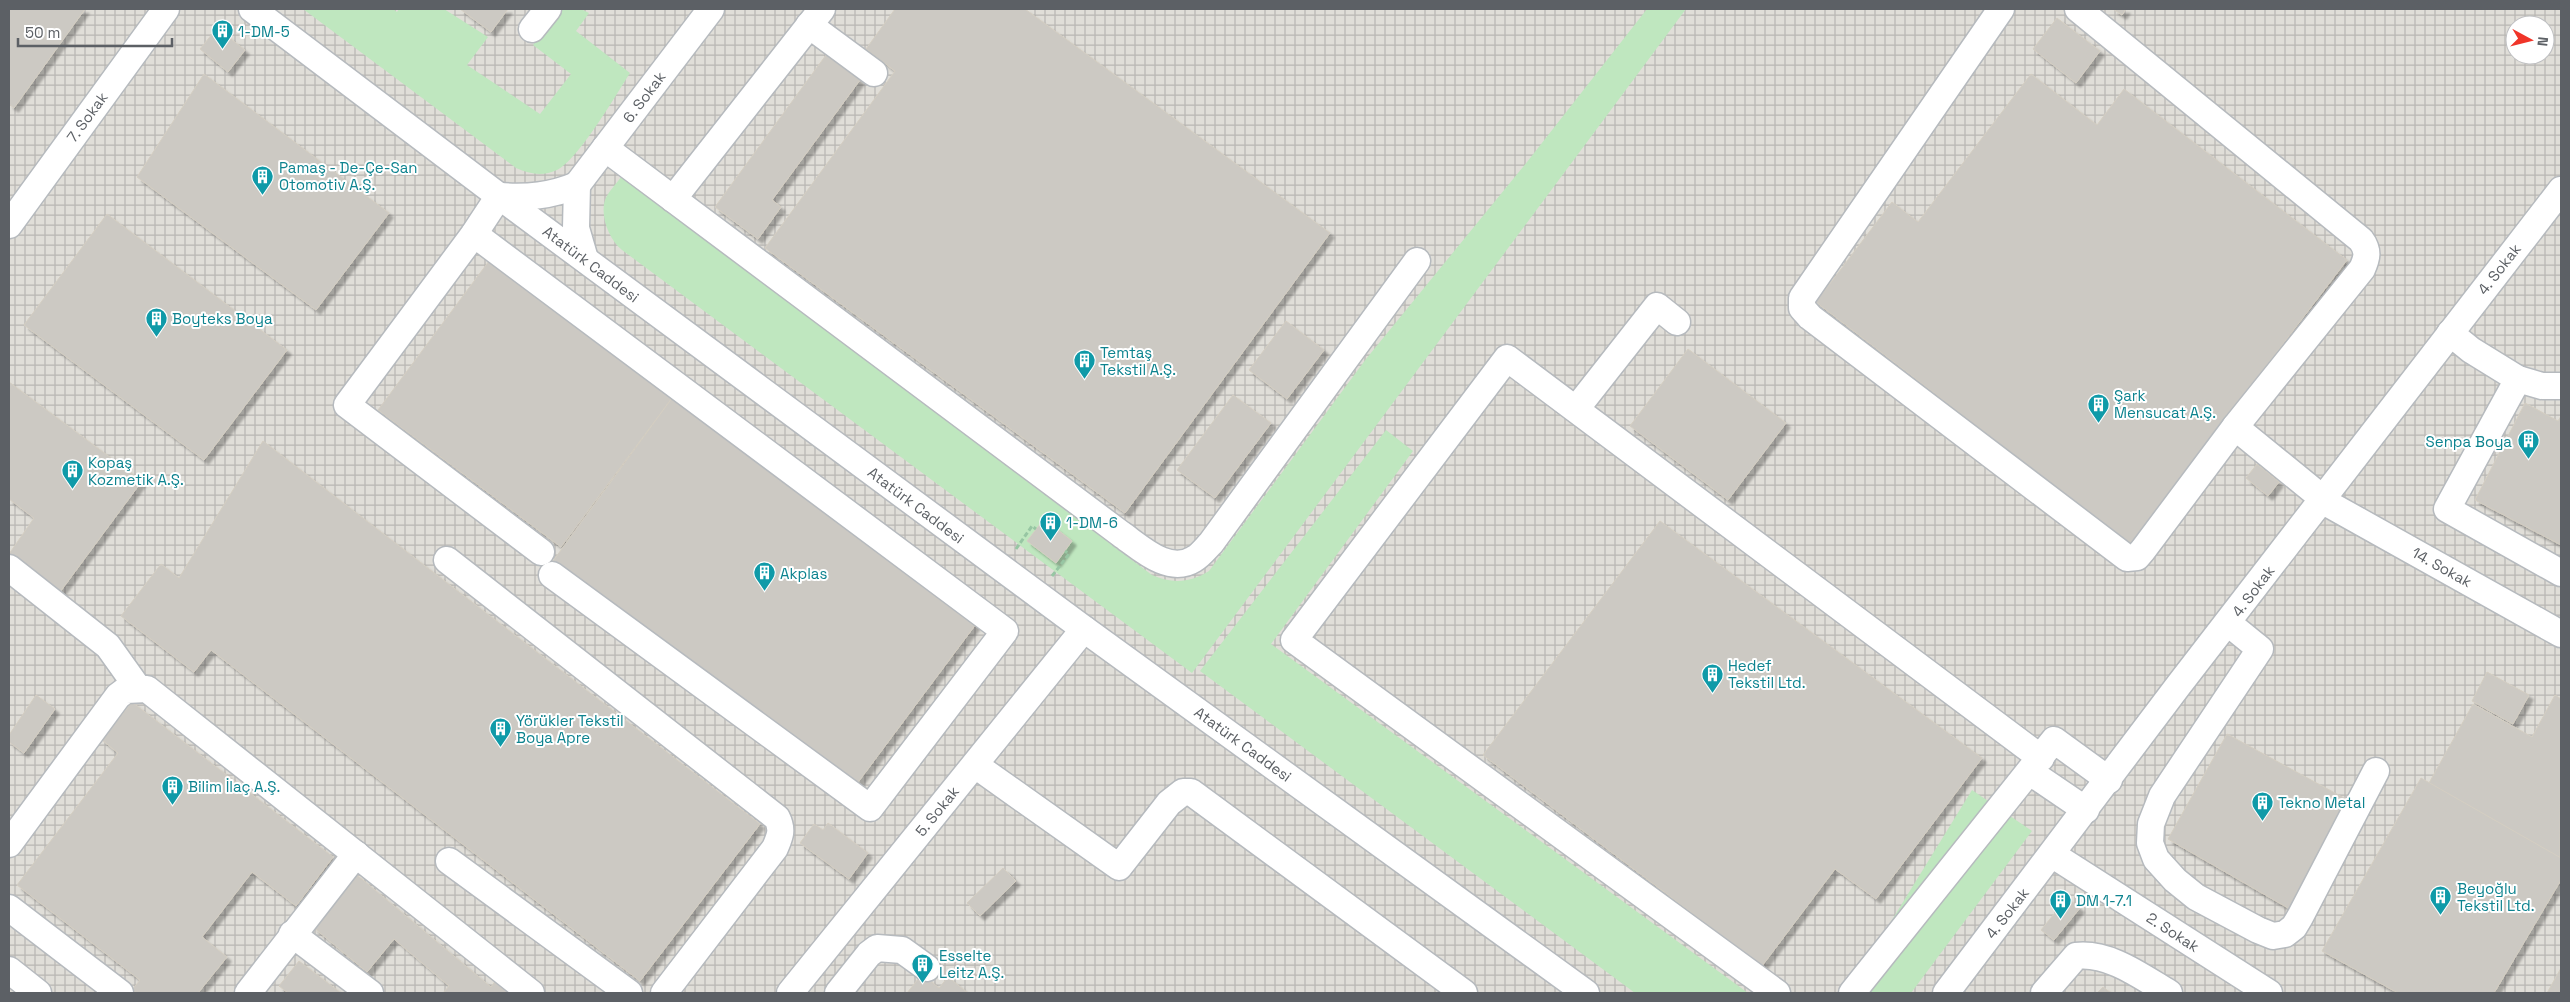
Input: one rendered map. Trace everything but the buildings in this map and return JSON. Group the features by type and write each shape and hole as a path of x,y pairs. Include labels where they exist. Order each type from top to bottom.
{"street":[{"name":"7. Sokak","path":"9,225 166,9"},
{"name":"Atatürk Caddesi","path":"252,9 284,18 499,196 1084,629 1586,993"},
{"name":"6. Sokak","path":"577,184 711,9"},
{"path":"2001,9 1802,298 1802,308 1810,317 2127,558 2137,557 2143,550 2235,427 2362,269 2367,259 2367,248 2361,240 2078,9"},
{"path":"673,199 815,17 874,73"},
{"path":"606,148 1121,534 1149,554 1168,563 1178,564 1194,560 1211,543 1417,261"},
{"path":"541,552 347,406 474,234 499,196 533,197 563,191 577,184 576,228 585,259"},
{"name":"4. Sokak","path":"1946,993 2561,190"},
{"path":"474,234 1005,631 870,808 552,575"},
{"path":"1576,409 1657,306 1677,322"},
{"path":"2450,333 2471,350 2518,379 2542,386 2561,386"},
{"path":"1777,993 1294,640 1507,358 1576,409 2036,765 2086,810"},
{"path":"2518,379 2447,509 2561,573"},
{"name":"14. Sokak","path":"2235,427 2323,499 2561,634"},
{"path":"447,560 777,818 781,826 781,835 775,848 664,993"},
{"path":"9,568 108,646 138,688"},
{"path":"2228,623 2260,649 2162,796 2151,824 2150,843 2156,860 2175,880 2196,897 2258,930 2273,936 2284,934 2294,927 2300,917 2376,771"},
{"name":"5. Sokak","path":"790,993 1084,629"},
{"path":"9,844 118,696 126,690 147,689 531,993"},
{"path":"1852,993 2036,765 2054,740 2109,780"},
{"path":"975,765 1119,868 1170,803 1182,792 1191,792 1464,993"},
{"path":"248,993 356,854"},
{"name":"2. Sokak","path":"2053,855 2269,993"},
{"path":"449,861 629,993"},
{"path":"9,908 120,993"},
{"path":"292,934 370,993"},
{"path":"829,945 858,968"},
{"path":"838,993 877,948 902,950 927,968"},
{"path":"2044,993 2076,956 2090,954 2123,967 2169,993"},
{"path":"9,970 38,993"}],"path":[{"path":"1016,549 1032,526 1036,529"},
{"path":"1052,576 1069,554 1065,551"}],"shaded area":[{"path":"9,9 2561,9 2561,993 9,993"}],"green space":[{"path":"303,9 393,9 397,12 399,9 444,9 488,37 467,65 540,114 571,74 533,45 560,9 581,9 589,13 576,31 630,73 586,141 566,164 552,172 531,173 516,168"},
{"path":"1647,9 1686,9 1192,673 622,250 613,240 605,220 605,200 621,177 1152,575 1174,581 1188,580 1209,571 1366,359 1527,162"},
{"path":"1386,430 1413,451 1271,644 1748,993 1635,993 1200,671"},
{"path":"1972,790 2032,831 1911,993 1847,993"}],"place":[{"name":"1-DM-5","path":"222,50"},
{"name":"Pamaş - De-Çe-San Otomotiv A.Ş.","path":"263,195"},
{"name":"Boyteks Boya","path":"156,337"},
{"name":"Temtaş Tekstil A.Ş.","path":"1084,380"},
{"name":"Şark Mensucat A.Ş.","path":"2098,423"},
{"name":"Senpa Boya","path":"2528,460"},
{"name":"Kopaş Kozmetik A.Ş.","path":"72,490"},
{"name":"1-DM-6","path":"1050,541"},
{"name":"Akplas","path":"764,592"},
{"name":"Hedef Tekstil Ltd.","path":"1712,693"},
{"name":"Yörükler Tekstil Boya Apre","path":"500,748"},
{"name":"Bilim İlaç A.Ş.","path":"172,805"},
{"name":"Tekno Metal","path":"2262,821"},
{"name":"Beyoğlu Tekstil Ltd.","path":"2441,916"},
{"name":"DM 1-7.1","path":"2060,919"},
{"name":"Esselte Leitz A.Ş.","path":"923,983"}]}
